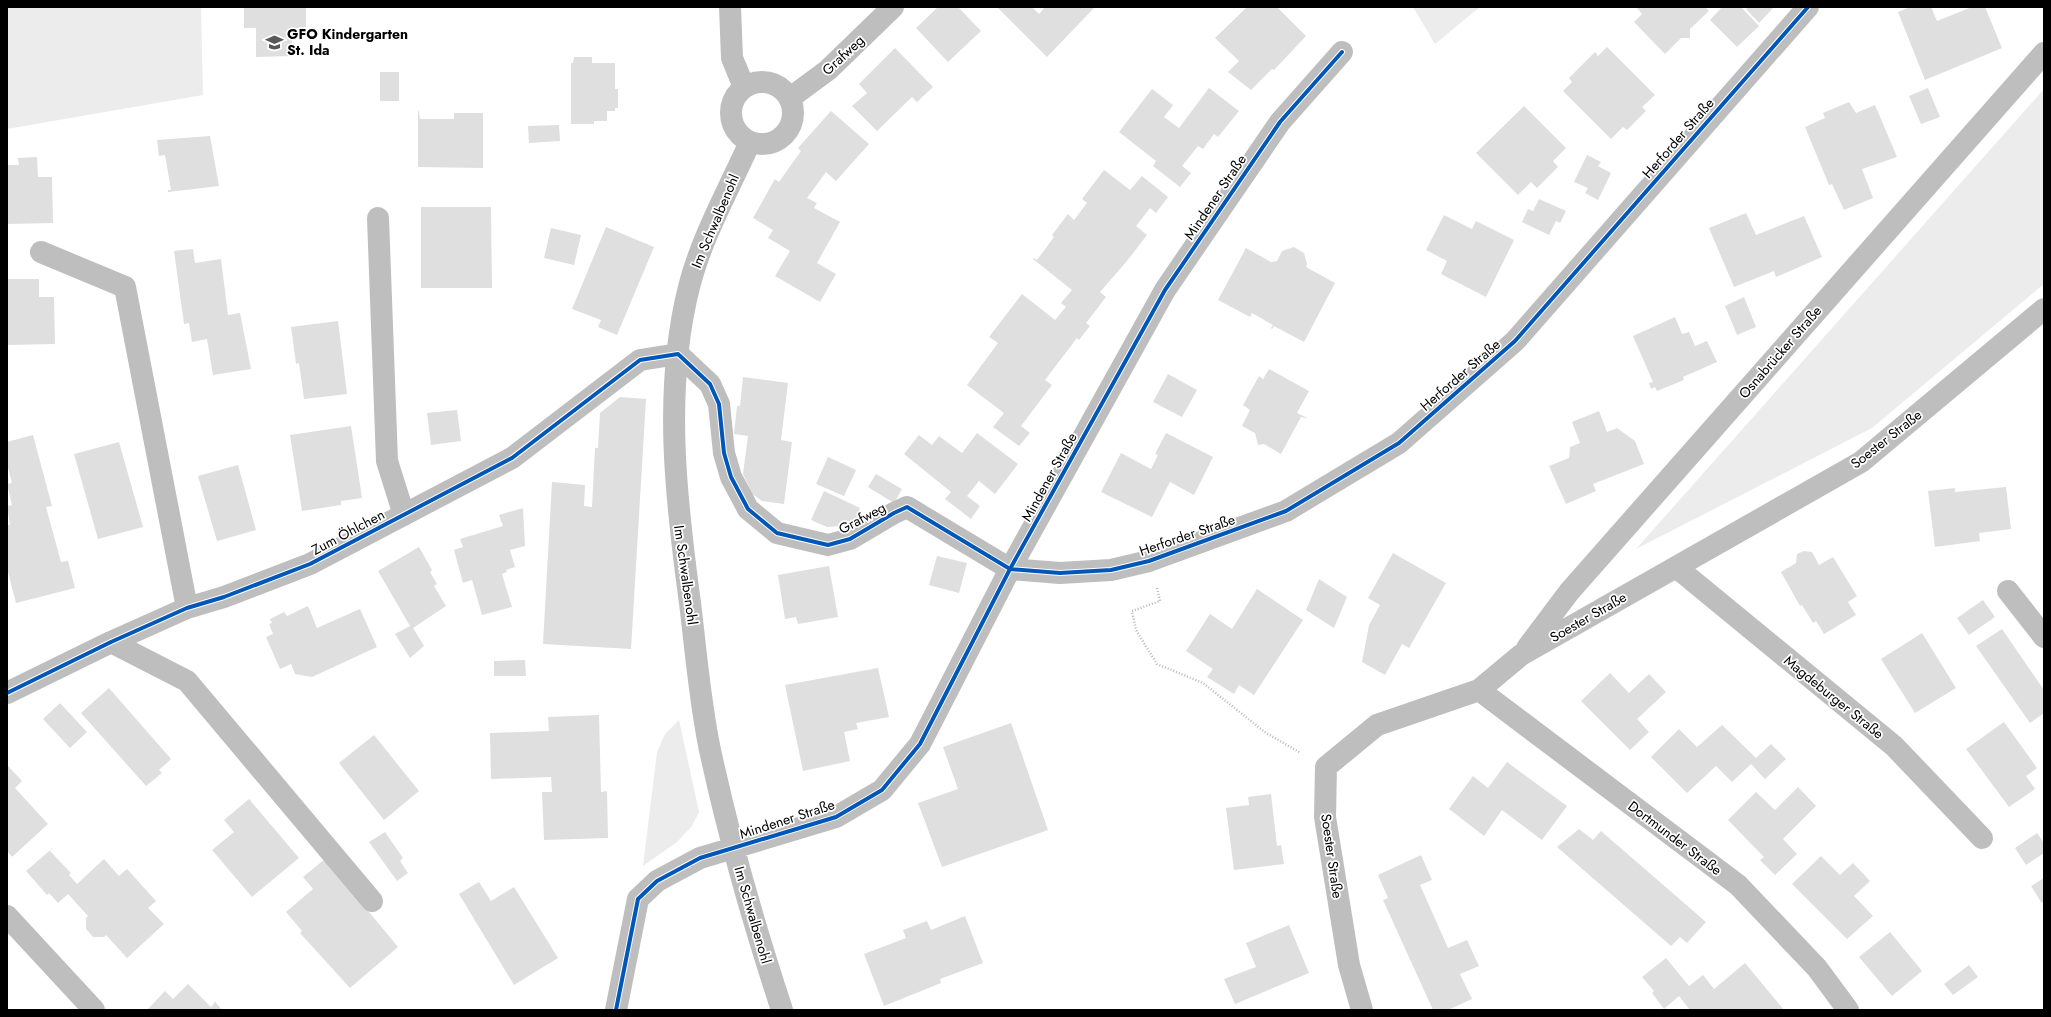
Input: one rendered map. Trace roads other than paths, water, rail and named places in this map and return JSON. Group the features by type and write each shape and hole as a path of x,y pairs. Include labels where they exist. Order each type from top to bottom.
{"street":[{"path":"730,7 732,58 744,88"},
{"name":"Grafweg","path":"790,98 828,70 893,7"},
{"name":"Herforder Straße","path":"1010,569 1060,573 1111,570 1149,561 1286,511 1399,443 1515,341 1808,7"},
{"name":"Mindener Straße","path":"616,1010 638,899 657,881 700,858 836,817 882,790 920,744 1010,569 1165,290 1280,122 1342,52"},
{"name":"Osnabrücker Straße","path":"1521,655 1569,592 2044,52"},
{"path":"761,82 769,83 784,91 790,98 794,117 786,134 769,144 750,142 742,137 736,130 732,121 731,112 737,94 744,88 761,82"},
{"name":"Im Schwalbenohl","path":"750,142 700,250 689,288 678,354 674,426 679,522 710,748 733,848 765,960 782,1010"},
{"name":"Zum Öhlchen","path":"378,218 387,461 404,515"},
{"path":"41,252 124,287 187,608"},
{"name":"Soester Straße","path":"1362,1010 1349,965 1324,817 1326,767 1377,725 1479,690 1521,655 1861,462 2044,309"},
{"name":"Grafweg","path":"678,354 710,384 719,404 724,453 731,476 748,510 776,533 828,545 850,539 907,507 1010,569"},
{"name":"Zum Öhlchen","path":"7,693 111,642 187,608 310,564 512,458 640,360 678,354"},
{"name":"Magdeburger Straße","path":"1676,567 1894,746 1982,838"},
{"path":"2008,591 2044,637"},
{"path":"111,642 187,681 372,901"},
{"name":"Dortmunder Straße","path":"1479,690 1738,885 1817,968 1848,1010"},
{"path":"7,916 94,1010"}],"place":[{"name":"GFO Kindergarten St. Ida","path":"274,42"}]}
